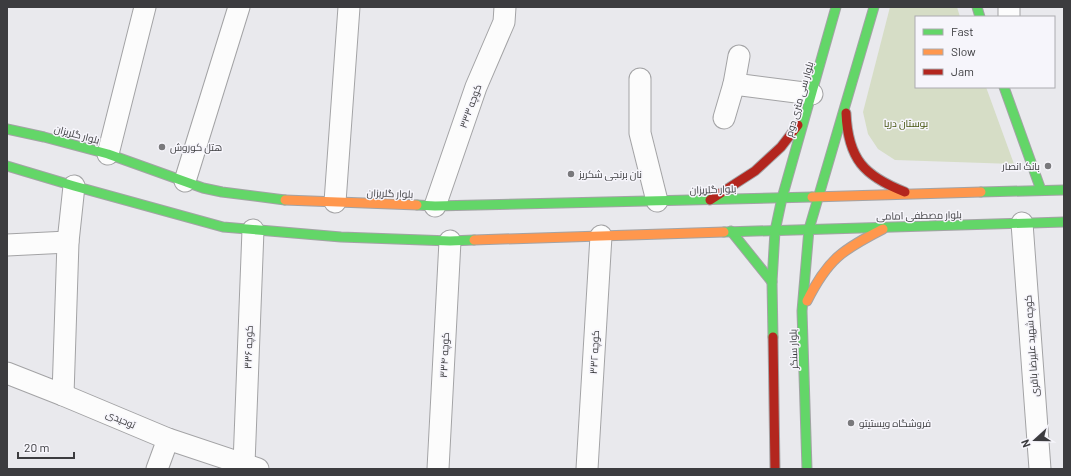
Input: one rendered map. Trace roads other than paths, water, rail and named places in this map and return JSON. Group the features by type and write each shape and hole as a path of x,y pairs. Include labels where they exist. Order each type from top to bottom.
{"main road":[{"name":"بلوار سی متری دوم","path":"775,231 782,198 836,7"},
{"path":"818,196 874,7"},
{"path":"1004,88 1041,190"},
{"path":"846,105 846,127 854,154 862,167 881,182 910,194"},
{"path":"709,200 755,171 781,147 805,116"},
{"name":"بلوار گلریزان","path":"7,129 108,154 202,188 292,201 435,206 782,198"},
{"path":"7,166 223,227 253,230 342,237 450,241 731,231 775,231"},
{"name":"بلوار مصطفی امامی","path":"782,198 1064,190"},
{"name":"بلوار سنگر","path":"807,469 802,311 809,229 818,196"},
{"name":"بلوار مصطفی امامی","path":"775,231 1064,222"},
{"path":"802,311 818,279 831,261 846,250 887,227"},
{"path":"731,231 772,282"},
{"name":"بلوار سنگر","path":"775,231 772,282 775,469"}],"street":[{"path":"108,154 145,7"},
{"path":"185,182 240,7"},
{"path":"335,202 349,7"},
{"name":"کوچه ۳۳۳","path":"435,206 476,87 504,22 505,7"},
{"path":"724,118 734,84 739,56"},
{"path":"640,78 640,133 657,201"},
{"path":"734,84 812,94"},
{"path":"1012,88 1013,111"},
{"path":"63,395 68,242 74,186"},
{"name":"کوچه شهید علیرضا باقری","path":"1022,223 1040,469"},
{"name":"کوچه ۳۳۶","path":"251,466 253,230"},
{"name":"کوچه ۳۳۲","path":"587,469 601,236"},
{"name":"کوچه ۳۳۴","path":"438,469 450,241"},
{"path":"7,245 68,242"},
{"name":"توحیدی","path":"7,373 168,438 251,466"},
{"path":"156,469 168,438"}],"place":[{"name":"هتل کوروش","path":"162,147"},
{"name":"بانک انصار","path":"1048,166"},
{"name":"نان برنجی شکریز","path":"571,174"},
{"name":"فروشگاه ویستیتو","path":"851,423"}],"park label":[{"name":"بوستان دریا","path":"906,123"}]}
